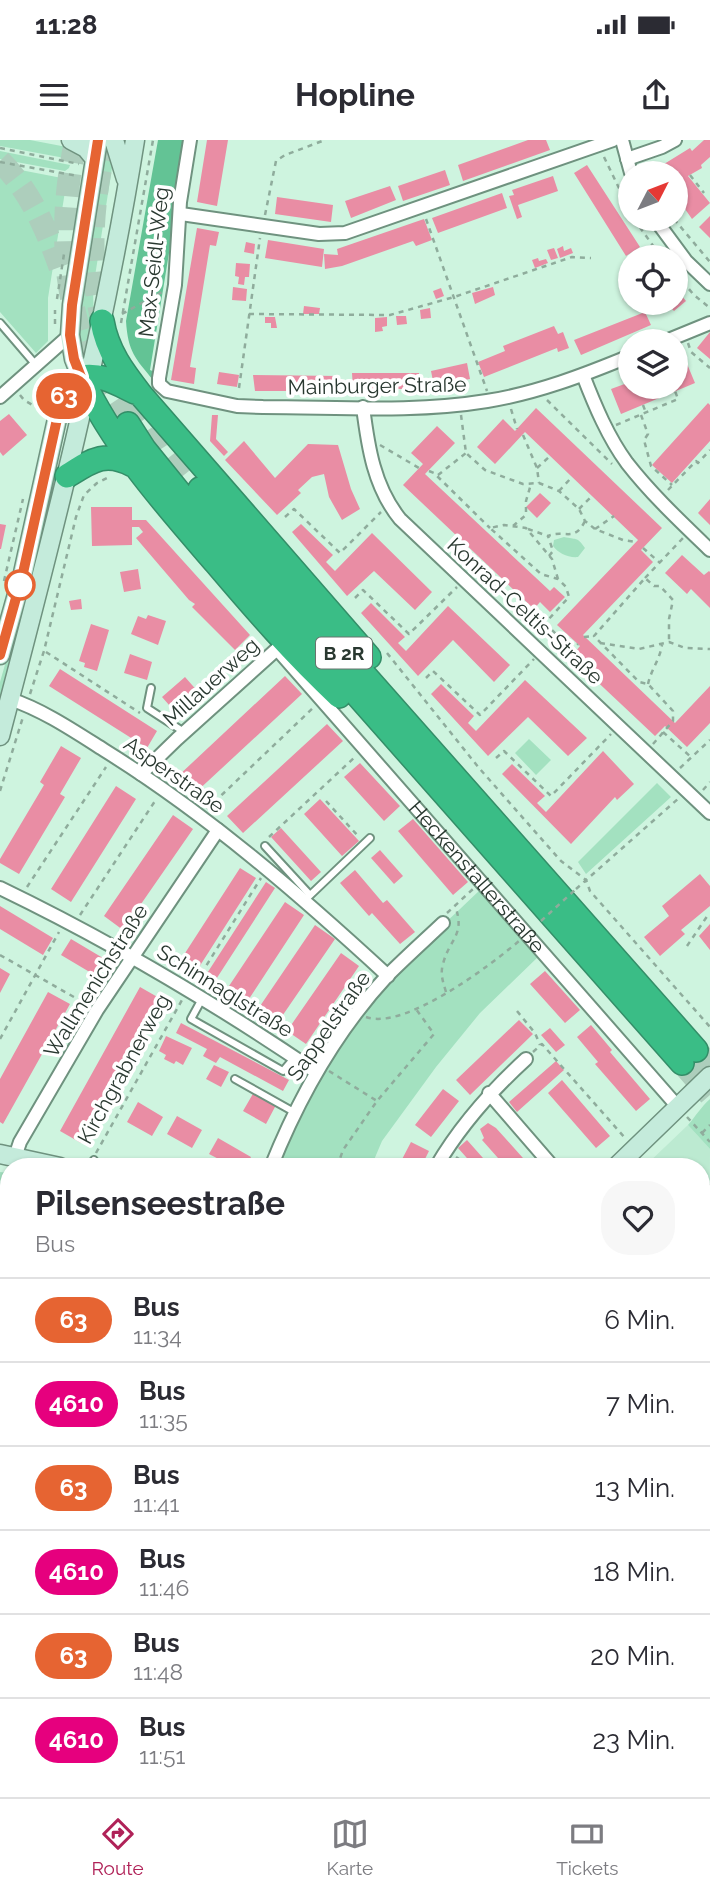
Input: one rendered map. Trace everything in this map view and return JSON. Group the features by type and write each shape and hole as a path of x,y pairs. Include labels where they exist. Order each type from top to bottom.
{"highway":[{"path":"115,321 104,334 113,356 152,392 401,695 452,760 490,815"},
{"path":"80,378 113,381 152,392"},
{"path":"80,378 133,465 272,628 312,671 371,725 402,746"},
{"name":"B 2R","path":"128,424 164,475 402,746"},
{"path":"57,474 106,457 133,465"},
{"name":"B 2R","path":"200,489 490,815"},
{"name":"Heckenstallerstraße","path":"402,746 689,1057 490,815"}],"main road":[{"path":"71,140 86,148 87,162 70,335 80,378"},
{"path":"87,162 98,140"},
{"path":"114,140 128,186"},
{"path":"0,736 18,702 57,474 80,378 115,321 112,258 135,140"},
{"path":"0,655 23,573 57,474"},
{"path":"632,1158 682,1112 710,1076"}],"street":[{"name":"Max-Seidl-Weg","path":"152,392 159,378 174,285 181,191 190,140"},
{"path":"622,140 627,159 675,140"},
{"path":"181,214 319,234 345,233 608,141"},
{"path":"664,231 685,261 710,284"},
{"path":"688,332 710,323"},
{"path":"0,397 70,335"},
{"name":"Mainburger Straße","path":"152,392 237,405 460,405 537,390 618,361"},
{"path":"583,375 607,429 626,462 659,500 710,550"},
{"name":"Konrad-Celtis-Straße","path":"363,407 372,467 389,504 416,536 710,813"},
{"name":"Heckenstallerstraße","path":"276,649 682,1112"},
{"name":"Millauerweg","path":"141,774 276,649"},
{"name":"Asperstraße","path":"18,702 114,756 163,789 307,898 388,976"},
{"name":"Wallmenichstraße","path":"8,1155 20,1142 97,1010 218,830"},
{"name":"Schinnaglstraße","path":"0,888 70,922 190,989 318,1069"},
{"name":"Sappelstraße","path":"275,1158 294,1112 318,1069 357,1012 388,976 443,923"},
{"path":"442,1158 489,1093 526,1059"},
{"path":"489,1093 545,1158"}],"lane":[{"path":"0,323 36,365"},
{"path":"151,688 147,708 184,732"},
{"path":"265,846 307,898 368,841"},
{"path":"204,997 191,1019 283,1071 295,1057"},
{"path":"235,1079 294,1112"}],"path":[{"path":"115,321 153,140"},
{"path":"239,388 262,225 276,161 325,140"},
{"path":"608,141 603,155 618,186"},
{"path":"0,148 87,162"},
{"path":"0,162 78,176"},
{"path":"690,175 704,192"},
{"path":"421,206 490,401"},
{"path":"684,231 710,262"},
{"path":"249,314 390,315 454,297 572,257 591,258"},
{"path":"115,321 174,285"},
{"path":"688,288 710,308"},
{"path":"688,344 691,352 710,368"},
{"path":"41,421 48,392 55,377 80,378"},
{"path":"11,387 24,400 43,411"},
{"path":"537,390 617,469 626,462"},
{"path":"507,397 517,429"},
{"path":"607,429 678,399"},
{"path":"460,405 466,453 485,470 523,484 539,483 559,491 579,509 585,521 595,529 616,538 636,542"},
{"path":"643,405 646,412"},
{"path":"641,415 648,434 644,439 651,466 672,485"},
{"path":"523,435 537,468 539,483"},
{"path":"368,440 419,468"},
{"path":"659,500 710,450"},
{"path":"437,475 466,453"},
{"path":"537,468 550,456"},
{"path":"429,471 437,475 541,574 558,579"},
{"path":"559,491 572,477"},
{"path":"0,791 18,702 44,651 84,495 101,480"},
{"path":"513,526 526,515 526,501 531,484"},
{"path":"3,584 23,496"},
{"path":"579,509 592,496"},
{"path":"285,517 294,509 340,553 389,504"},
{"path":"595,529 614,516"},
{"path":"490,527 504,525 526,528 548,536 557,533 571,535 578,532 585,521"},
{"path":"526,528 549,556 569,597 529,640"},
{"path":"584,637 594,636 690,531"},
{"path":"548,536 553,551 549,556"},
{"path":"643,548 659,563"},
{"path":"645,578 653,586 660,586 673,600 669,619 669,642"},
{"path":"355,598 363,590 410,634 464,580"},
{"path":"50,603 55,604"},
{"path":"545,623 572,649"},
{"path":"594,636 639,682 648,684 673,711 673,721 646,753"},
{"path":"600,643 639,649 669,642 685,648 710,649"},
{"path":"556,666 578,644"},
{"path":"648,684 652,668 661,654 662,644"},
{"path":"380,645 479,768 552,850 586,880 590,891 710,1027"},
{"path":"44,651 149,718"},
{"path":"426,678 433,671 480,715 541,652"},
{"path":"200,817 321,700"},
{"path":"496,758 504,751 551,796 619,727"},
{"path":"663,732 691,757"},
{"path":"679,769 710,740"},
{"path":"250,855 364,748"},
{"path":"20,898 114,756"},
{"path":"702,790 710,782"},
{"path":"0,1039 70,922 163,789"},
{"path":"541,921 686,792"},
{"path":"326,800 368,841"},
{"name":"Kirchgrabnerweg","path":"95,1158 190,989 266,869"},
{"path":"443,923 440,920 481,882"},
{"path":"446,993 443,962 459,929 455,906"},
{"path":"687,946 708,915"},
{"path":"357,1012 371,1018 391,1017 416,1009 473,977 517,943"},
{"path":"0,956 97,1010"},
{"path":"340,1158 377,1101 433,1034 416,1009"},
{"path":"517,1011 535,1033 540,1046"},
{"path":"526,1059 542,1044 626,1138"},
{"path":"318,1069 377,1101"},
{"path":"682,1112 710,1142"},
{"path":"702,1133 710,1125"},
{"path":"446,1151 457,1158"}],"shaded area":[{"path":"0,140 30,140 72,148 70,159 0,146"},
{"path":"105,147 112,168 93,289 94,326 84,362 80,353 76,321"},
{"path":"0,151 70,165 65,171 0,159"},
{"path":"0,166 67,179 48,298 48,341 36,353 0,312"},
{"path":"53,481 58,482 0,706 0,682 34,564"},
{"path":"564,537 578,540 585,548 578,557 564,554 553,546 554,540"},
{"path":"529,739 551,760 536,775 515,753"},
{"path":"657,783 671,797 586,874 578,862"},
{"path":"480,890 539,956 480,1013 436,1067 382,1141 375,1158 281,1158 301,1116 344,1041 378,995 427,941"},
{"path":"710,1099 710,1149 688,1125"},
{"path":"688,1125 710,1149 710,1158 653,1158"}],"green space":[{"path":"158,140 184,140 172,203 175,216 150,370 155,372 154,381 134,354 126,321"}],"building":[{"path":"207,140 228,140 217,206 197,202"},
{"path":"528,140 546,140 550,150 463,181 458,165"},
{"path":"704,140 710,140 710,157 701,165 702,168 688,176 688,161 669,161 690,148 692,151"},
{"path":"587,165 618,213 618,231 630,231 639,245 619,245 574,173"},
{"path":"445,170 450,185 403,201 398,186"},
{"path":"553,176 558,191 518,205 522,217 517,219 509,196 514,195 512,190"},
{"path":"688,176 710,203 692,219 688,213"},
{"path":"390,186 396,200 351,218 345,201"},
{"path":"502,193 507,208 438,233 432,218"},
{"path":"277,197 333,205 331,222 275,214"},
{"path":"710,216 710,238 699,227"},
{"path":"424,219 432,240 416,246 413,241 342,266 325,269 324,254 338,255 337,249"},
{"path":"197,228 219,232 216,246 210,245 190,367 196,368 194,384 171,380"},
{"path":"268,240 324,249 322,267 265,258"},
{"path":"246,242 255,244 254,254 244,252"},
{"path":"563,246 564,251 571,248 573,253 560,258 557,249"},
{"path":"554,248 558,258 551,260 547,250"},
{"path":"538,258 539,261 546,259 548,263 535,268 532,260"},
{"path":"236,263 250,264 249,277 245,277 244,285 238,284 239,277 235,276"},
{"path":"233,287 247,289 246,301 232,300"},
{"path":"493,287 495,295 475,304 472,293"},
{"path":"441,288 444,296 436,299 433,291"},
{"path":"304,306 320,308 319,314 303,314"},
{"path":"430,308 431,318 421,319 420,310"},
{"path":"637,315 646,315 651,325 642,329 618,329 618,339 581,355 574,340"},
{"path":"396,316 406,316 407,324 397,325"},
{"path":"265,317 275,317 277,328 271,328 271,323 265,323"},
{"path":"387,317 387,326 382,327 383,331 375,332 375,318"},
{"path":"554,326 558,334 563,332 569,348 558,352 557,348 484,377 478,362 505,351 503,346"},
{"path":"710,332 710,359 697,348"},
{"path":"467,363 470,379 434,386 431,371"},
{"path":"688,366 695,383 688,386"},
{"path":"219,372 239,375 237,387 217,384"},
{"path":"352,373 419,373 419,389 353,389"},
{"path":"253,375 339,376 339,391 255,391"},
{"path":"618,386 618,399 657,399 621,414 611,389"},
{"path":"708,403 710,441 672,483 652,465"},
{"path":"536,408 662,528 641,550 653,562 583,635 675,723 710,686 710,723 687,747 665,726 655,736 571,657 580,646 557,625 638,540 525,432 495,464 477,447 503,419 515,431"},
{"path":"9,414 27,435 3,456 0,452 0,421"},
{"path":"212,415 218,415 216,439 228,452 224,456 210,441"},
{"path":"437,426 455,443 425,474 550,591 554,587 565,597 550,612 540,602 534,609 403,485 423,464 411,453"},
{"path":"244,441 275,478 308,444 338,445 360,509 342,520 329,497 324,474 312,477 298,490 301,493 277,515 225,460"},
{"path":"540,493 551,503 537,518 526,507"},
{"path":"710,499 710,525 698,513"},
{"path":"91,507 132,507 132,520 146,520 250,635 235,650 192,607 195,604 136,538 143,532 139,527 132,527 132,545 92,546"},
{"path":"0,524 6,525 1,549 0,549"},
{"path":"301,524 333,555 326,562 335,571 372,533 432,592 415,610 374,571 347,596 292,532"},
{"path":"682,555 704,575 710,572 710,608 691,589 687,594 665,573"},
{"path":"138,569 141,589 124,592 120,572"},
{"path":"81,599 82,609 71,610 69,601"},
{"path":"371,603 405,637 398,643 406,651 448,606 510,665 494,682 453,640 418,676 361,613"},
{"path":"148,615 166,621 158,645 131,634 138,616 146,619"},
{"path":"91,624 109,630 97,671 84,667 85,663 79,661"},
{"path":"130,654 152,662 147,680 124,673"},
{"path":"60,669 157,731 147,748 49,686"},
{"path":"285,676 302,694 194,794 177,777"},
{"path":"185,677 200,694 177,714 162,697"},
{"path":"525,680 587,738 568,756 528,717 488,756 431,694 441,684 474,716 468,723 476,731"},
{"path":"327,724 343,741 243,833 227,816"},
{"path":"61,746 81,758 60,794 65,797 19,874 0,863 0,859 44,785 40,782"},
{"path":"603,751 634,784 617,800 615,797 571,844 502,774 512,764 545,796 537,803 546,812"},
{"path":"360,763 400,806 384,821 344,777"},
{"path":"116,786 136,799 71,902 51,889"},
{"path":"320,799 359,841 342,856 304,814"},
{"path":"173,815 193,829 123,930 104,916"},
{"path":"413,819 468,882 453,895 398,831"},
{"path":"281,828 321,872 311,881 271,837"},
{"path":"380,850 403,876 394,884 371,858"},
{"path":"240,868 256,878 194,975 178,964"},
{"path":"355,870 383,903 387,900 415,932 400,944 372,913 369,916 340,883"},
{"path":"700,874 710,886 710,906 681,930 685,934 660,956 644,937 669,916 662,906"},
{"path":"266,882 275,888 213,984 204,978"},
{"path":"285,902 304,915 245,1005 225,992"},
{"path":"0,906 53,938 43,955 0,929"},
{"path":"710,924 710,950 699,936"},
{"path":"315,925 335,939 276,1025 256,1012"},
{"path":"71,939 108,961 98,977 61,955"},
{"path":"341,953 359,966 306,1044 287,1031"},
{"path":"0,968 10,974 0,993"},
{"path":"545,971 580,1010 565,1023 530,984"},
{"path":"140,987 161,999 81,1143 60,1131"},
{"path":"48,992 70,1004 3,1124 0,1122 0,1079"},
{"path":"519,1020 533,1034 470,1095 456,1080"},
{"path":"181,1023 289,1080 283,1091 220,1057 216,1063 203,1056 207,1049 176,1033"},
{"path":"591,1025 650,1099 636,1111 595,1064 598,1062 577,1037"},
{"path":"550,1028 565,1045 556,1052 541,1035"},
{"path":"166,1036 192,1048 183,1065 164,1059 166,1055 159,1051"},
{"path":"556,1061 564,1070 517,1112 509,1102"},
{"path":"214,1065 229,1072 221,1087 206,1079"},
{"path":"562,1080 610,1136 596,1148 548,1093"},
{"path":"443,1089 459,1101 431,1137 415,1125"},
{"path":"254,1092 276,1105 266,1124 243,1111"},
{"path":"138,1102 163,1117 152,1136 127,1122"},
{"path":"177,1116 202,1130 192,1148 167,1134"},
{"path":"488,1123 496,1128 523,1158 498,1158 482,1140 484,1138 480,1129"},
{"path":"218,1138 251,1157 217,1158 209,1154"},
{"path":"467,1140 483,1158 467,1158 458,1148"},
{"path":"411,1142 429,1151 426,1158 403,1158"}],"tunnel":[{"path":"76,140 67,194 68,278 80,332 89,358 128,424"},
{"path":"104,328 95,281 93,234 97,187 107,140"},
{"path":"0,161 20,185 36,211 60,267"},
{"path":"135,398 168,449 200,489"},
{"path":"696,1050 710,1065"},
{"path":"682,1063 710,1095"}],"bus line":[{"name":"63","path":"0,655 23,573 59,410 69,388 81,377 74,359 70,335 72,305 98,140"}]}
